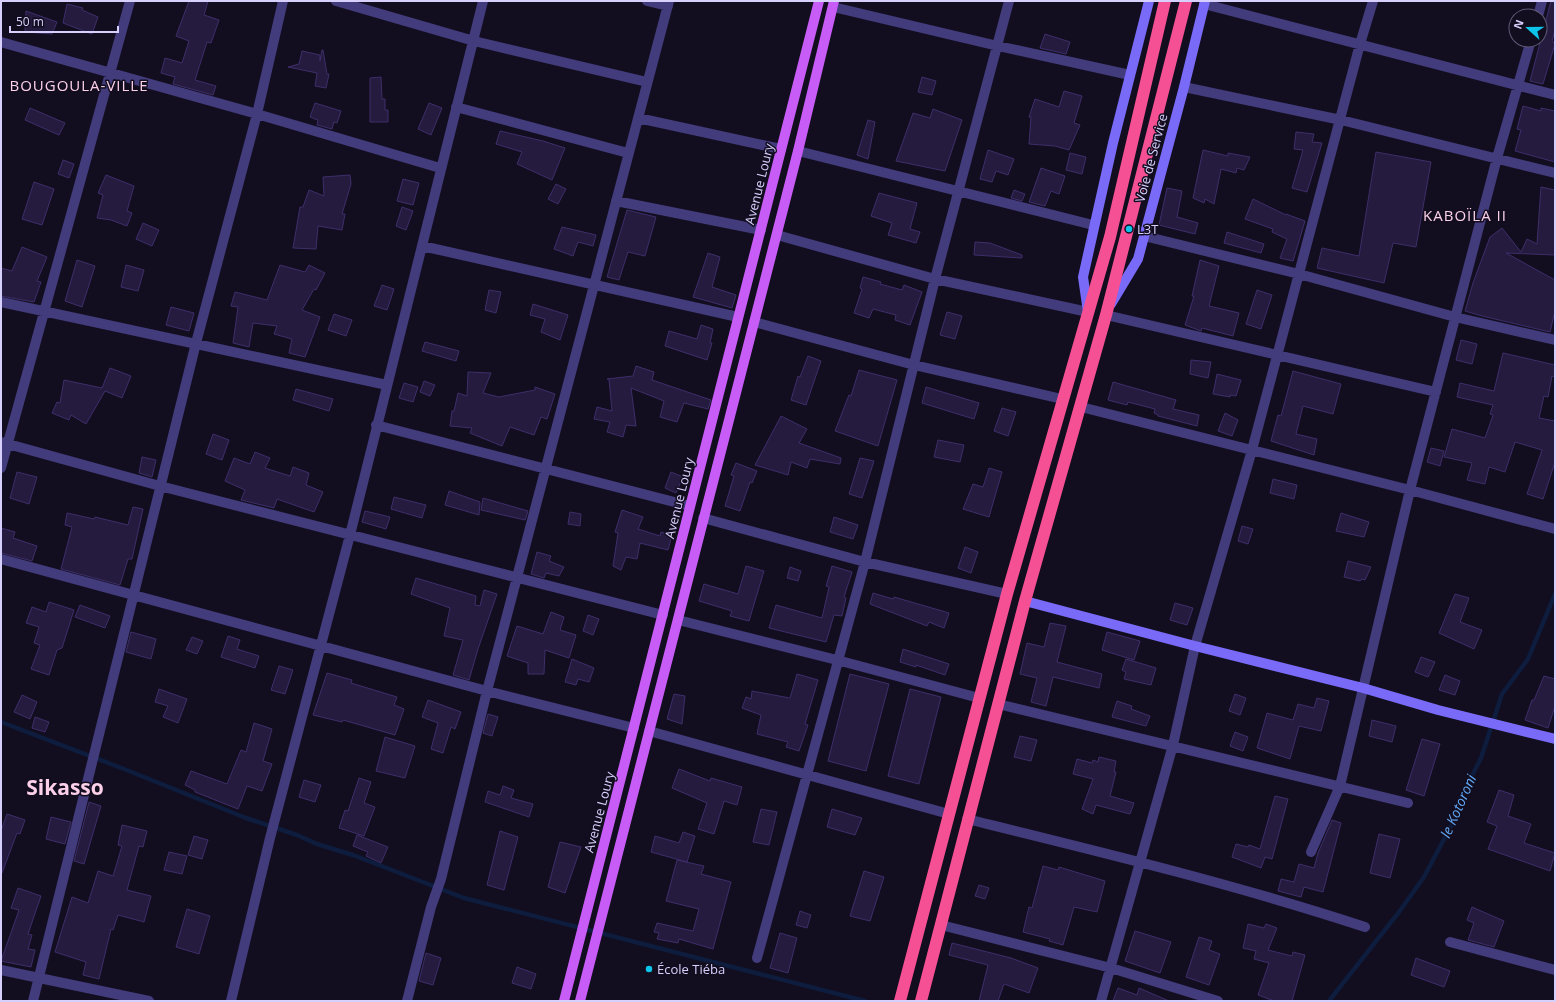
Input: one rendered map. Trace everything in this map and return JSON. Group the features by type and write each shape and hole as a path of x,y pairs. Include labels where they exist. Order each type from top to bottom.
{"highway":[{"path":"902,997 1007,594 1062,399 1110,237 1165,1"},
{"path":"921,999 1025,601 1106,315 1186,1"}],"main road":[{"name":"Avenue Loury","path":"564,1001 584,917 663,615 818,1"},
{"path":"1088,312 1083,277 1093,225 1149,1"},
{"name":"Voie de Service","path":"1106,315 1138,259 1184,87 1204,3"},
{"path":"580,1001 594,939 678,620 798,151 833,4"},
{"path":"1025,601 1363,688 1438,710 1555,739"}],"street":[{"path":"1,468 4,442 44,312 130,1"},
{"path":"32,1001 196,343 257,114 283,1"},
{"path":"336,1 474,41 648,82"},
{"path":"231,1001 270,838 350,535 440,168 474,41 483,1"},
{"path":"407,1001 431,907 441,879 487,691 518,578 545,469 668,3 647,1"},
{"path":"757,958 837,660 865,562 935,279 960,192 1009,1"},
{"path":"1101,1001 1141,861 1172,746 1196,646 1278,356 1360,44 1373,1"},
{"path":"1204,3 1555,95"},
{"path":"833,4 998,46 1130,75"},
{"path":"1,42 257,114 440,168"},
{"path":"1311,852 1340,786 1410,490 1497,158 1529,48"},
{"path":"1184,87 1341,120 1555,173"},
{"path":"456,107 628,153"},
{"path":"638,118 781,149"},
{"path":"798,151 1093,225"},
{"path":"616,201 761,230"},
{"path":"776,235 935,279 1088,312"},
{"path":"1144,236 1299,274 1455,317 1555,340"},
{"path":"422,246 738,317"},
{"path":"1,302 387,385"},
{"path":"1106,315 1436,392"},
{"path":"754,322 914,365 1062,399"},
{"path":"1081,407 1410,490 1555,529"},
{"path":"376,425 690,506"},
{"path":"4,442 160,486 663,615"},
{"path":"703,518 865,562 1007,594"},
{"path":"1,559 321,644 487,691 634,728"},
{"path":"678,620 979,698"},
{"path":"998,704 1408,803"},
{"path":"649,732 949,814"},
{"path":"967,819 1141,861 1303,906 1365,927"},
{"path":"941,925 1111,968 1218,1001"},
{"path":"1450,942 1555,970"},
{"path":"1,970 149,1001"}],"building":[{"path":"189,1 208,1 204,15 219,20 211,43 207,42 195,80 216,86 213,95 173,84 175,77 161,73 165,58 182,63 189,41 176,36"},
{"path":"1551,1 1555,1 1555,30 1552,41 1555,44 1543,84 1530,81 1539,48 1548,48 1548,12"},
{"path":"67,4 83,8 82,10 98,17 92,34 63,23"},
{"path":"26,11 57,22 52,34 25,32"},
{"path":"1045,34 1070,42 1066,54 1040,48"},
{"path":"322,50 327,74 329,74 326,88 315,86 317,73 288,67 299,64 302,51 320,55 320,61"},
{"path":"381,77 382,99 385,99 385,110 388,110 388,122 370,122 370,78"},
{"path":"922,77 936,81 932,95 918,92"},
{"path":"1064,91 1082,96 1074,123 1080,125 1069,150 1055,146 1029,144 1031,117 1029,117 1035,99 1059,107"},
{"path":"315,103 341,111 337,123 334,122 332,129 317,125 318,120 310,117"},
{"path":"429,103 442,108 431,135 418,129"},
{"path":"1523,106 1541,111 1541,108 1555,111 1555,162 1515,151 1521,130 1517,129"},
{"path":"30,108 65,123 59,135 25,120"},
{"path":"933,109 962,120 945,171 896,161 913,113 930,118"},
{"path":"868,120 875,122 868,159 857,155"},
{"path":"500,131 543,141 565,148 552,180 517,164 522,152 496,144"},
{"path":"1296,132 1314,134 1312,142 1322,143 1307,192 1292,188 1303,150 1294,149"},
{"path":"988,150 1014,159 1008,175 996,171 992,182 980,179"},
{"path":"1203,150 1228,156 1228,153 1250,157 1244,170 1237,168 1236,173 1221,169 1214,204 1205,199 1204,203 1193,198"},
{"path":"1376,152 1431,162 1416,247 1393,243 1384,283 1317,268 1322,248 1359,256"},
{"path":"1070,153 1086,157 1082,174 1066,170"},
{"path":"63,160 74,164 69,178 58,174"},
{"path":"1041,168 1065,176 1059,194 1051,191 1045,206 1029,202"},
{"path":"106,175 134,186 127,211 132,213 127,226 111,220 97,218 103,195 98,193"},
{"path":"350,175 351,184 342,214 345,214 342,230 318,226 316,249 293,248 300,207 303,207 309,190 324,196 323,177"},
{"path":"403,179 419,183 413,205 397,201"},
{"path":"34,182 54,189 42,225 22,219"},
{"path":"556,184 566,189 558,204 548,199"},
{"path":"1541,187 1555,190 1555,255 1506,253 1555,280 1555,311 1550,332 1465,311 1473,283 1490,237 1502,228 1521,252 1527,239 1537,244"},
{"path":"1167,188 1182,191 1177,217 1198,223 1195,234 1159,225"},
{"path":"1014,190 1025,194 1022,201 1011,198"},
{"path":"879,193 917,203 910,229 920,232 916,243 888,235 892,223 871,216"},
{"path":"1253,199 1286,215 1305,221 1293,261 1280,258 1287,239 1272,232 1273,229 1245,219"},
{"path":"402,207 413,211 406,230 396,226"},
{"path":"627,210 656,217 645,256 628,252 619,280 607,277"},
{"path":"143,223 159,230 152,246 136,239"},
{"path":"562,227 596,235 593,246 578,242 573,256 554,249"},
{"path":"1227,232 1264,244 1261,253 1224,243"},
{"path":"975,242 990,243 1022,255 1022,258 974,255"},
{"path":"22,247 47,257 37,281 41,282 34,302 1,296 1,268 12,271"},
{"path":"708,253 720,257 712,287 736,295 732,308 693,297"},
{"path":"77,260 95,266 82,307 65,301"},
{"path":"1200,260 1219,266 1209,306 1239,313 1233,336 1202,328 1201,331 1185,325 1194,296 1192,296"},
{"path":"126,265 144,270 138,291 121,287"},
{"path":"280,265 305,272 309,265 325,273 316,290 314,289 302,310 320,317 305,357 289,353 292,339 274,334 277,326 253,323 249,347 233,343 238,307 231,306 235,292 267,300"},
{"path":"863,277 881,282 880,284 902,290 904,285 922,292 910,325 895,320 896,315 873,309 869,318 854,313 862,289 860,288"},
{"path":"382,285 394,289 387,310 374,306"},
{"path":"489,290 501,292 496,313 485,310"},
{"path":"1257,290 1272,295 1261,329 1246,324"},
{"path":"533,304 568,315 560,340 541,332 545,319 530,315"},
{"path":"171,307 194,313 189,331 166,325"},
{"path":"947,312 962,316 955,339 940,335"},
{"path":"334,314 352,320 346,336 328,330"},
{"path":"701,325 713,329 710,343 712,343 707,360 665,346 669,331 697,339"},
{"path":"1461,340 1477,344 1472,364 1456,360"},
{"path":"425,342 459,351 456,361 422,351"},
{"path":"1503,353 1555,365 1555,377 1552,376 1548,397 1544,396 1539,418 1555,421 1555,462 1543,499 1527,494 1542,450 1515,442 1505,472 1489,467 1485,484 1467,480 1472,463 1444,457 1452,429 1485,438 1493,415 1490,414 1493,405 1457,397 1460,383 1494,391"},
{"path":"808,356 821,361 806,405 791,400 798,376 800,377"},
{"path":"1191,360 1211,362 1208,378 1190,374"},
{"path":"636,366 654,372 652,380 711,400 708,409 684,403 677,422 660,417 664,401 631,388 636,426 626,425 623,437 607,432 610,422 594,419 597,407 612,411 609,379 607,379 633,376"},
{"path":"110,368 131,376 122,398 105,391 86,424 71,415 69,420 52,413 57,402 60,403 64,380 102,388"},
{"path":"859,370 897,380 878,446 835,431 849,395 851,396"},
{"path":"1293,371 1341,384 1333,414 1303,406 1296,434 1317,439 1314,455 1271,441 1278,415 1281,416"},
{"path":"468,372 491,373 483,393 499,397 535,390 535,387 555,394 547,419 541,417 534,435 510,427 502,446 470,433 472,428 450,426 452,411 454,411 458,393 467,396"},
{"path":"1217,374 1241,380 1236,396 1230,395 1230,397 1213,394"},
{"path":"424,381 435,385 430,396 420,392"},
{"path":"1113,382 1176,400 1173,409 1199,415 1197,426 1158,416 1154,413 1155,409 1128,402 1127,405 1108,400"},
{"path":"404,383 418,387 413,402 399,398"},
{"path":"926,387 979,403 974,419 922,403"},
{"path":"296,389 333,399 329,411 293,400"},
{"path":"1002,408 1016,412 1008,436 994,431"},
{"path":"1225,413 1238,420 1232,436 1218,431"},
{"path":"781,416 807,429 799,443 841,458 840,464 810,459 807,468 791,462 788,475 755,465"},
{"path":"213,434 229,440 222,460 206,454"},
{"path":"938,440 964,445 960,462 934,457"},
{"path":"1431,448 1444,451 1440,466 1427,462"},
{"path":"255,452 270,458 265,468 290,476 293,467 309,473 306,485 323,492 314,512 277,499 274,508 241,500 245,490 225,481 234,458 250,464"},
{"path":"142,457 156,460 152,477 139,473"},
{"path":"860,458 874,461 862,498 849,494"},
{"path":"736,463 757,471 752,483 750,482 740,511 725,506 734,476 731,475"},
{"path":"989,468 1002,472 989,517 963,509 973,484 983,487"},
{"path":"17,472 37,477 29,504 10,498"},
{"path":"671,472 683,477 676,493 665,488"},
{"path":"1273,479 1297,485 1294,499 1270,493"},
{"path":"449,491 480,502 479,515 445,505"},
{"path":"394,497 426,505 422,518 391,509"},
{"path":"483,498 528,511 525,520 481,510"},
{"path":"133,507 143,509 132,559 128,559 120,585 61,569 72,527 65,525 67,513 94,519 95,517 128,525"},
{"path":"622,510 643,517 638,529 660,536 661,532 672,535 668,550 640,543 637,559 626,557 621,570 613,566 618,533 615,532"},
{"path":"365,511 390,517 386,529 362,522"},
{"path":"570,512 581,514 580,526 568,524"},
{"path":"1341,513 1369,522 1364,537 1336,531"},
{"path":"834,517 858,525 853,539 830,532"},
{"path":"1242,526 1253,529 1248,544 1238,541"},
{"path":"1,528 15,532 13,538 37,546 32,561 1,553"},
{"path":"965,547 978,552 971,573 958,568"},
{"path":"537,552 551,556 549,561 564,567 559,576 546,573 544,578 531,574"},
{"path":"1348,561 1371,567 1365,580 1362,579 1360,581 1344,577"},
{"path":"746,566 764,571 749,621 730,616 732,611 699,601 704,584 738,594"},
{"path":"832,566 852,572 844,597 846,598 842,616 834,615 826,642 769,628 776,605 822,618 829,587 826,586"},
{"path":"790,567 801,571 798,581 787,578"},
{"path":"416,578 476,596 475,605 480,606 484,590 497,594 469,680 453,675 463,640 444,636 450,608 411,594"},
{"path":"873,593 893,599 894,597 949,613 944,628 929,622 927,626 870,604"},
{"path":"1455,594 1469,598 1460,622 1482,630 1474,649 1439,633"},
{"path":"49,602 74,610 62,648 57,650 49,675 31,669 40,645 34,643 39,627 26,623 32,607 46,612"},
{"path":"1175,603 1193,608 1187,625 1170,620"},
{"path":"80,605 110,616 105,628 75,617"},
{"path":"551,612 564,617 560,630 576,635 569,658 545,650 544,674 528,674 528,663 507,656 517,626 543,634"},
{"path":"588,615 599,619 593,635 583,631"},
{"path":"1050,623 1066,626 1057,662 1102,674 1099,688 1053,677 1046,706 1031,702 1037,678 1020,674 1027,643 1044,647"},
{"path":"131,632 156,639 151,659 126,652"},
{"path":"1107,632 1140,641 1134,660 1102,650"},
{"path":"228,636 240,640 237,649 259,656 255,668 221,657"},
{"path":"192,637 203,641 197,654 186,650"},
{"path":"903,649 949,664 945,675 916,665 916,667 900,662"},
{"path":"1421,657 1435,662 1428,677 1415,672"},
{"path":"572,659 594,668 589,682 578,679 576,685 565,682"},
{"path":"1126,659 1156,668 1151,685 1124,679 1126,672 1122,670"},
{"path":"279,666 293,670 285,694 271,690"},
{"path":"327,673 352,680 351,683 397,697 394,705 404,709 395,735 343,720 342,722 313,715"},
{"path":"797,674 818,680 805,724 808,725 799,751 786,747 788,742 757,734 761,715 742,708 746,697 751,699 752,691 790,698"},
{"path":"850,674 889,684 866,771 828,761"},
{"path":"1445,675 1460,681 1455,695 1439,690"},
{"path":"1544,676 1555,679 1555,706 1548,728 1525,720 1532,700 1534,700"},
{"path":"159,689 187,699 178,723 163,717 168,706 155,702"},
{"path":"910,689 941,697 919,784 888,776"},
{"path":"674,694 685,696 682,724 667,719"},
{"path":"1235,694 1246,698 1240,715 1229,711"},
{"path":"22,695 37,702 30,719 14,712"},
{"path":"1317,698 1329,701 1321,731 1299,726 1290,759 1257,748 1267,713 1293,720 1298,704 1314,708"},
{"path":"428,700 461,712 455,729 451,727 443,753 431,749 438,723 422,717"},
{"path":"1117,701 1132,706 1131,709 1150,716 1146,726 1112,717"},
{"path":"488,714 498,717 492,736 483,733"},
{"path":"35,717 49,722 45,732 32,728"},
{"path":"1372,720 1396,726 1392,742 1369,736"},
{"path":"254,723 272,729 263,761 272,764 262,791 247,786 238,809 195,792 195,790 185,785 191,771 227,784 241,750 246,752"},
{"path":"1235,732 1248,737 1243,751 1230,746"},
{"path":"1020,736 1037,740 1031,761 1014,757"},
{"path":"385,737 415,746 405,778 376,771"},
{"path":"1422,739 1440,744 1424,796 1406,790"},
{"path":"1099,757 1116,761 1114,772 1116,772 1110,796 1134,803 1130,814 1096,805 1093,814 1082,809 1093,779 1073,774 1077,759 1092,763 1093,760 1098,762"},
{"path":"679,769 710,781 711,778 742,787 737,805 724,801 714,834 698,829 707,803 672,788"},
{"path":"359,778 371,782 364,803 375,807 364,836 339,828 345,810 348,811"},
{"path":"304,780 321,785 315,802 299,797"},
{"path":"503,786 514,790 511,798 533,804 529,817 485,802 488,791 500,795"},
{"path":"1499,790 1514,795 1508,816 1531,824 1524,843 1555,853 1550,871 1488,849 1497,826 1487,822"},
{"path":"1275,796 1288,799 1272,859 1265,857 1261,868 1232,857 1236,844 1248,847 1249,845 1260,849"},
{"path":"89,802 101,806 84,864 74,861"},
{"path":"761,809 777,812 769,845 753,842"},
{"path":"832,809 862,818 855,835 827,827"},
{"path":"7,814 25,820 20,834 17,833 2,873 1,831"},
{"path":"51,817 71,822 65,844 46,839"},
{"path":"1332,820 1341,823 1323,892 1304,887 1301,897 1278,891 1281,879 1294,882 1299,864 1314,868 1318,853"},
{"path":"122,825 147,831 143,847 139,846 127,890 151,896 144,922 118,915 113,930 111,929 99,979 83,975 86,962 55,952 72,897 88,903 98,871 113,876 122,846 118,845"},
{"path":"500,831 518,837 504,890 487,885"},
{"path":"683,832 695,836 687,862 651,852 655,836 679,843"},
{"path":"1379,834 1400,839 1390,878 1370,873"},
{"path":"357,835 388,847 381,863 366,856 368,852 353,846"},
{"path":"194,836 208,840 202,859 188,855"},
{"path":"560,842 581,847 565,893 548,887"},
{"path":"169,852 187,856 182,874 164,870"},
{"path":"677,860 704,866 701,874 731,882 713,949 679,939 678,943 657,939 659,933 654,932 657,923 693,931 699,909 666,901"},
{"path":"1043,866 1058,870 1059,867 1105,881 1097,912 1074,907 1063,945 1049,941 1050,939 1023,932 1029,907 1032,908"},
{"path":"864,871 884,877 870,921 850,916"},
{"path":"979,885 989,888 985,899 975,896"},
{"path":"18,888 41,896 28,934 32,935 28,949 35,950 31,967 1,961 19,910 11,908"},
{"path":"1472,907 1504,921 1494,947 1468,940 1474,923 1467,920"},
{"path":"187,909 210,916 199,954 176,947"},
{"path":"800,911 811,915 807,928 796,925"},
{"path":"1248,924 1264,928 1266,924 1277,928 1268,950 1292,956 1293,952 1305,955 1292,1001 1274,1001 1258,995 1269,963 1254,959 1256,951 1243,948"},
{"path":"1135,931 1171,942 1160,973 1125,961"},
{"path":"780,933 797,938 788,973 770,968"},
{"path":"1199,937 1212,941 1209,950 1220,954 1209,985 1186,977"},
{"path":"952,943 1011,958 1038,968 1029,993 1004,984 998,1001 979,1001 988,965 949,955"},
{"path":"426,953 441,958 433,985 419,981"},
{"path":"1416,958 1450,971 1444,987 1411,975"},
{"path":"517,967 536,974 531,989 512,983"},
{"path":"1118,988 1137,995 1139,988 1169,1001 1113,1001"}],"waterway":[{"name":"le Kotoroni","path":"1329,1001 1399,912 1424,877 1452,824 1459,801 1481,758 1502,694 1528,659 1555,594"},
{"path":"1,722 246,818 297,835 317,844 353,855 464,898 865,1001"}],"place":[{"name":"L3T","path":"1129,229"},
{"name":"École Tiéba","path":"649,969"}],"district":[{"name":"BOUGOULA-VILLE","path":"79,85"},
{"name":"KABOÏLA II","path":"1465,215"},
{"name":"Sikasso","path":"65,787"}]}
